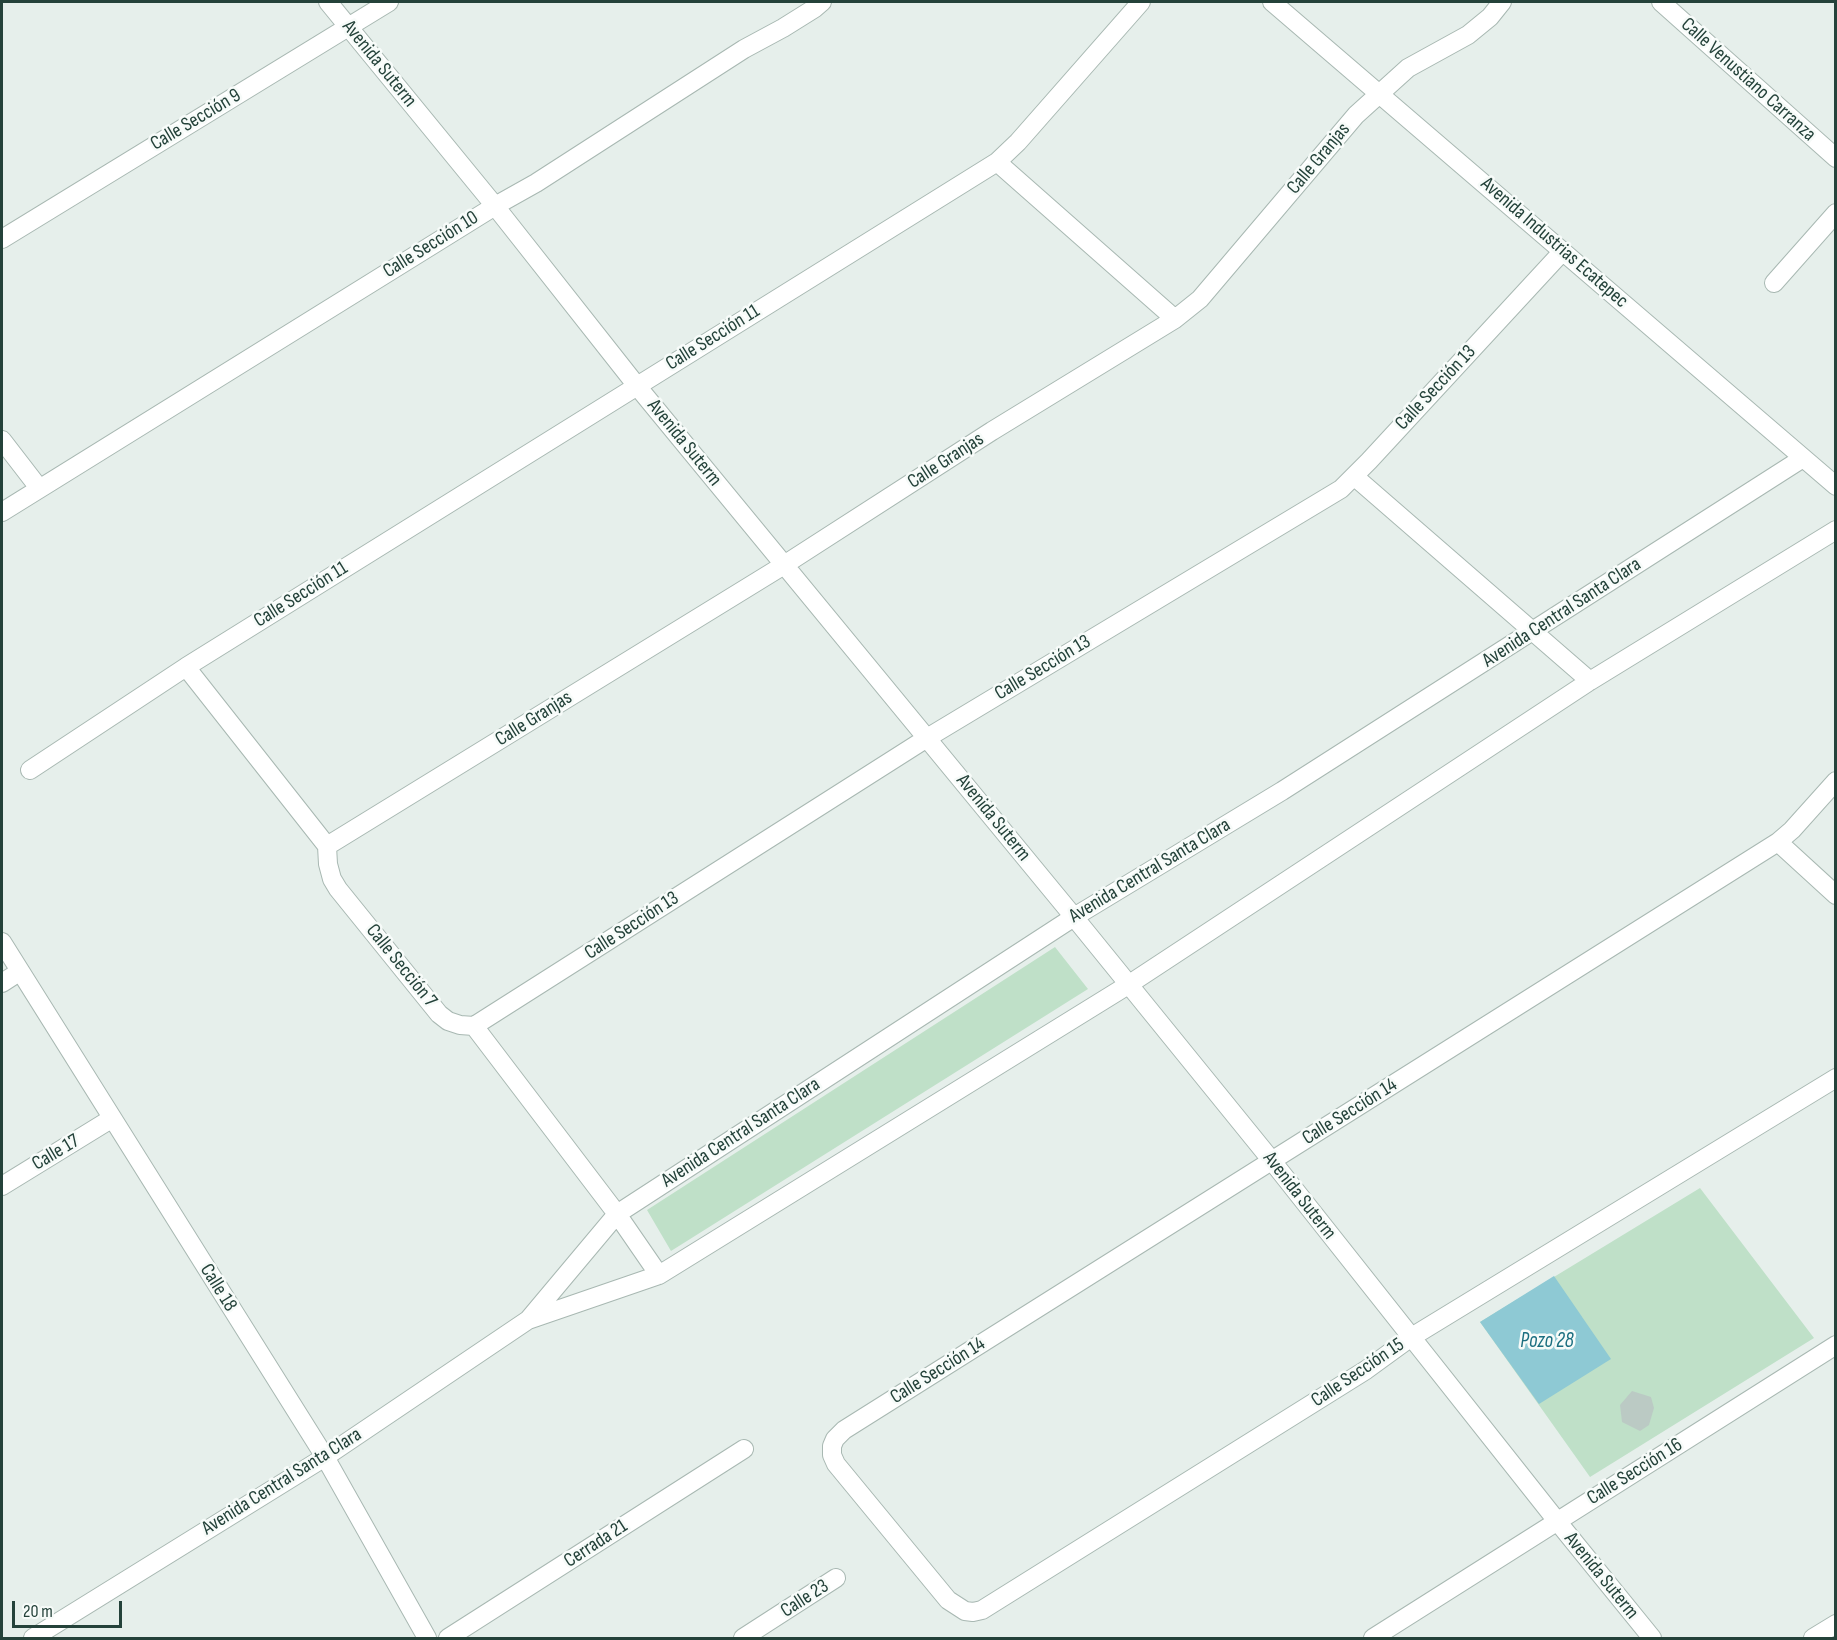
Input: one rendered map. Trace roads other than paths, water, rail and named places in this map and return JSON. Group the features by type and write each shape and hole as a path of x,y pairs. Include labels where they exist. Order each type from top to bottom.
{"street":[{"name":"Avenida Suterm","path":"328,2 495,206 637,386 1272,1161 1410,1338 1652,1638"},
{"name":"Calle Sección 9","path":"2,238 390,2"},
{"name":"Calle Sección 11","path":"30,770 186,667 997,162 1018,142 1141,2"},
{"name":"Avenida Industrias Ecatepec","path":"1272,2 1836,486"},
{"name":"Calle Granjas","path":"327,846 784,565 992,431 1176,319 1200,299 1356,115 1408,69 1468,35 1490,17 1502,2"},
{"name":"Calle Venustiano Carranza","path":"1661,2 1836,158"},
{"name":"Calle Sección 10","path":"2,512 495,206 536,183 744,49 783,28 815,4"},
{"path":"997,162 1176,319"},
{"path":"1773,283 1836,213"},
{"name":"Calle Sección 13","path":"474,1026 927,738 1341,489 1355,477 1563,251"},
{"path":"2,440 39,488"},
{"name":"Avenida Central Santa Clara","path":"528,1320 617,1214 1074,917 1282,791 1803,458"},
{"path":"1355,477 1590,681"},
{"name":"Avenida Central Santa Clara","path":"33,1638 325,1457 528,1320 659,1275 1128,985 1590,681 1836,530"},
{"path":"186,667 327,846"},
{"name":"Calle Sección 14","path":"898,1539 836,1464 832,1455 832,1446 844,1430 1778,842 1792,830 1836,781"},
{"path":"1778,842 1836,895"},
{"name":"Calle Sección 7","path":"327,846 328,864 332,879 338,889 439,1014 448,1021 474,1026"},
{"name":"Calle 18","path":"2,942 325,1457 427,1638"},
{"path":"2,983 20,972"},
{"path":"474,1026 617,1214 659,1275"},
{"name":"Calle Sección 15","path":"898,1539 948,1600 965,1611 982,1610 1356,1377 1410,1338 1836,1078"},
{"name":"Calle 17","path":"2,1186 111,1119"},
{"name":"Calle Sección 16","path":"1373,1638 1836,1345"},
{"name":"Cerrada 21","path":"448,1638 744,1449"},
{"name":"Calle 23","path":"743,1638 836,1578"},
{"path":"1813,1638 1836,1624"}],"water":[{"name":"Pozo 28","path":"1554,1276 1611,1359 1539,1404 1480,1322"}]}
